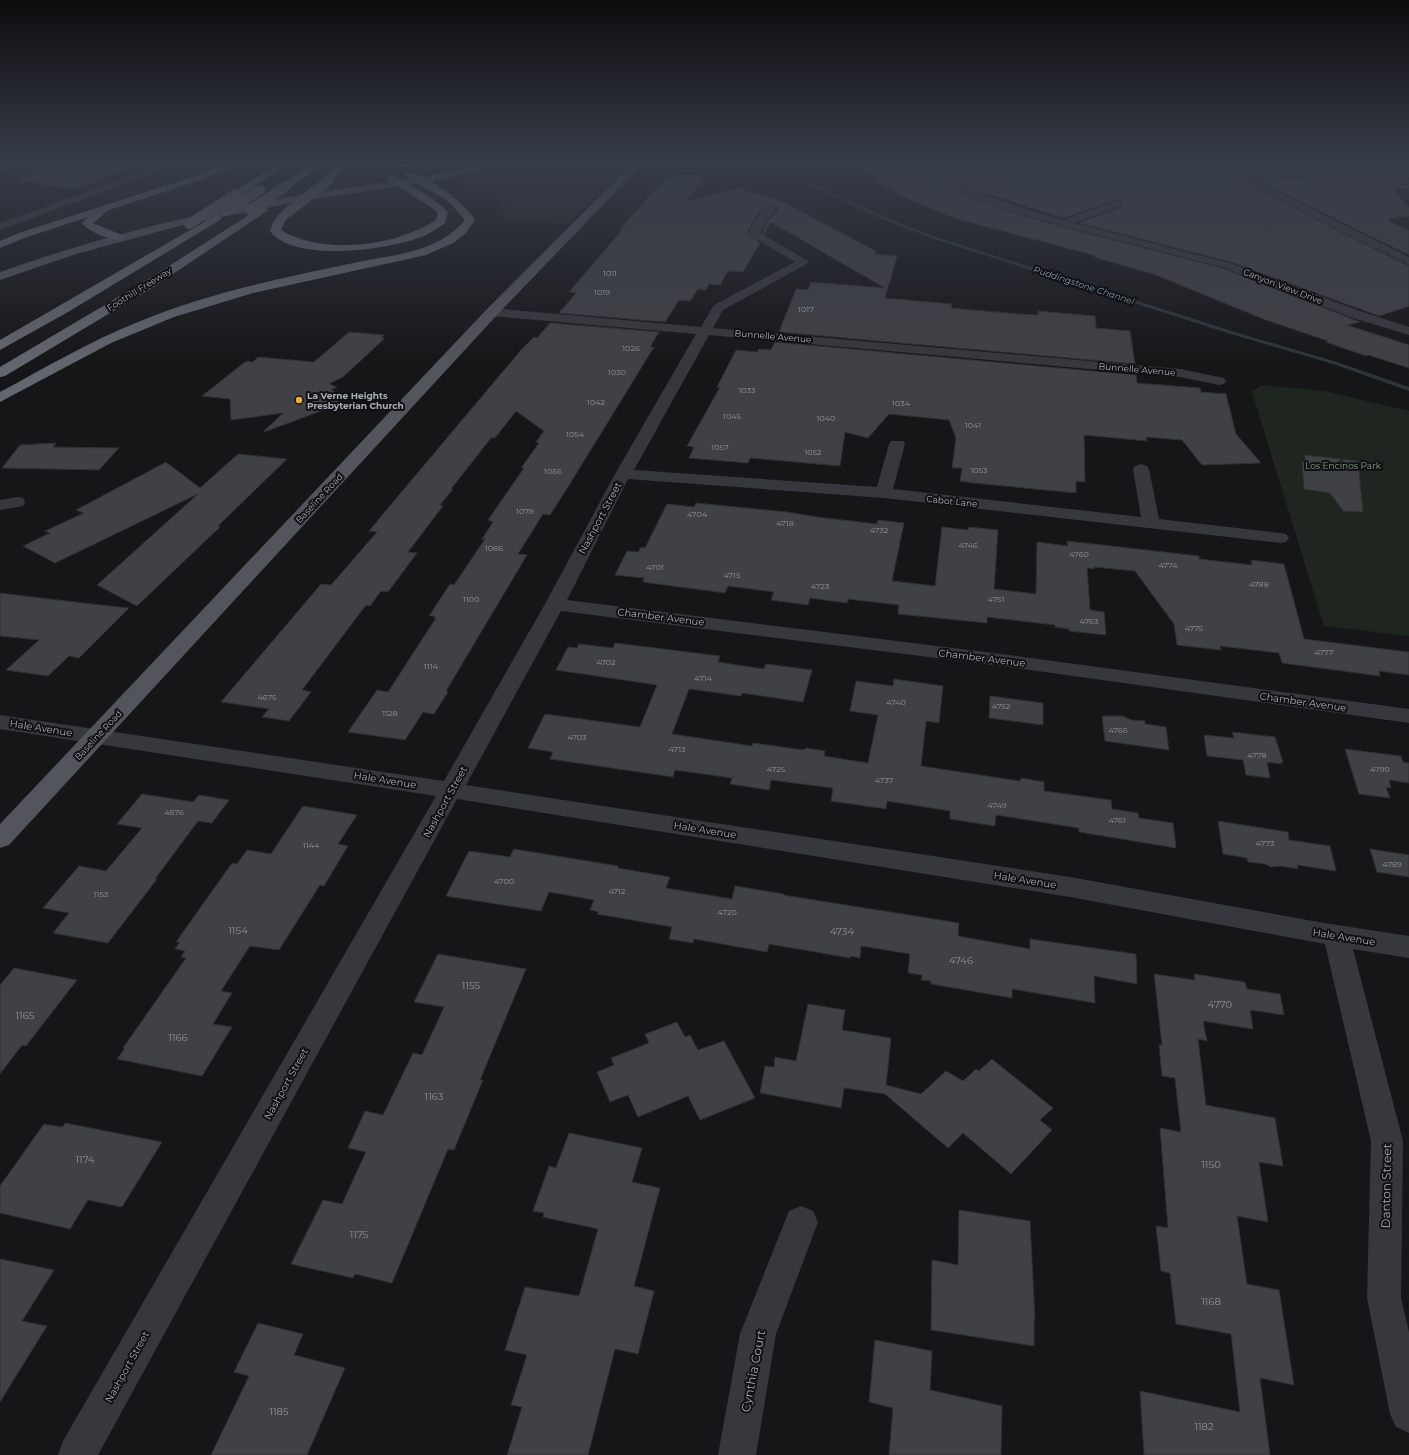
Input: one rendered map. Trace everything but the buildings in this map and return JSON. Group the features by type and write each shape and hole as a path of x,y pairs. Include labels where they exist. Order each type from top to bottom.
{"highway":[{"path":"0,245 45,228"},
{"path":"93,228 118,237"},
{"path":"0,333 182,228"},
{"path":"0,346 199,228"},
{"path":"0,362 221,228"},
{"name":"Foothill Freeway","path":"0,373 151,283 234,228"},
{"path":"276,228 275,231 282,237 292,242 334,247 391,242 414,236 429,228"},
{"path":"0,398 110,339 142,324 177,311 278,282 422,251 452,240 466,228"}],"main road":[{"path":"0,265 120,228"},
{"path":"0,276 43,260 118,237 157,228"},
{"name":"Baseline Road","path":"0,840 497,307 574,228"}],"street":[{"name":"Nashport Street","path":"77,1455 555,604 623,474 718,308 804,262 754,234 757,228"},
{"name":"Canyon View Drive","path":"1082,228 1226,265 1358,314 1409,331"},
{"path":"1341,228 1409,262"},
{"name":"Bunnelle Avenue","path":"497,307 1034,350 1044,353 1055,362 1180,372 1219,381"},
{"path":"884,493 898,444"},
{"path":"1141,469 1151,523"},
{"name":"Cabot Lane","path":"623,474 884,493 1280,538"},
{"path":"0,505 17,502"},
{"name":"Chamber Avenue","path":"555,604 1001,660 1409,716"},
{"name":"Hale Avenue","path":"0,722 451,790 1076,888 1336,937 1409,947"},
{"name":"Danton Street","path":"1336,937 1387,1141 1384,1298 1409,1414"},
{"name":"Cynthia Court","path":"737,1455 758,1334 801,1222"}],"green space":[{"name":"Los Encinos Park","path":"1262,385 1324,391 1409,411 1409,636 1324,626 1252,392"}],"waterway":[{"name":"Puddingstone Channel","path":"909,228 935,238 1233,333 1335,363 1409,389"}],"place":[{"name":"La Verne Heights Presbyterian Church","path":"299,400"}]}
